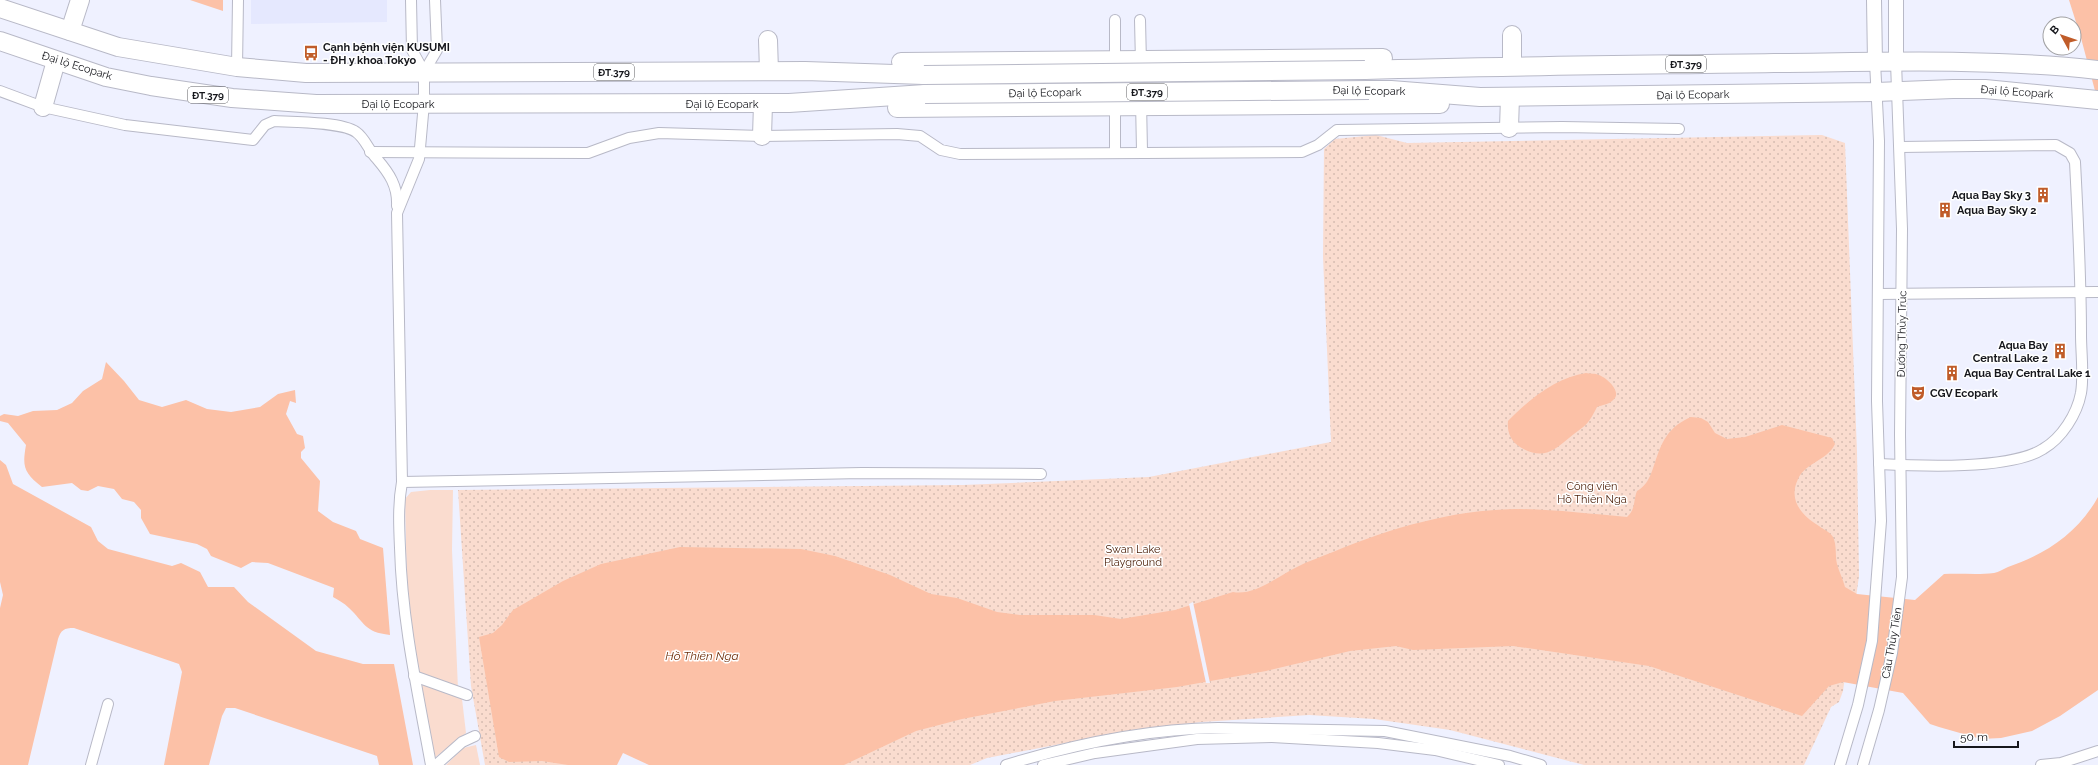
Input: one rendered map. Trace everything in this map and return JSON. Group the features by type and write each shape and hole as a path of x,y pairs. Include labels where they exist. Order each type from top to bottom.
{"highway":[{"path":"70,31 80,0"},
{"name":"Đại lộ Ecopark","path":"0,8 118,47 237,67 306,73 805,71 924,75 1365,70 1476,66 1955,61 2050,65 2098,70"},
{"path":"1512,35 1512,66"},
{"name":"Đại lộ Ecopark","path":"0,40 56,61 106,76 144,85 232,98 316,104 763,104 925,94 1369,90 1390,90 1480,97 1510,97 1985,89 2049,94 2098,100"},
{"path":"768,40 769,71"},
{"path":"805,71 832,63 1140,60 1434,58 1476,66"},
{"path":"43,107 56,61"},
{"path":"789,103 830,108 1463,104 1480,97"},
{"path":"1509,128 1510,97"},
{"path":"762,136 763,104"}],"main road":[{"path":"1874,0 1875,62"},
{"path":"1896,0 1896,62"}],"street":[{"path":"237,67 238,0"},
{"path":"397,213 414,172 420,152 424,104 424,72 412,50 411,0"},
{"path":"424,72 437,50 435,0"},
{"path":"1115,20 1115,152"},
{"path":"1140,20 1142,152"},
{"path":"1875,62 1879,141 1877,401 1879,464 1995,463 2020,460 2044,449 2064,430 2075,411 2081,392 2081,292 2075,162 2070,153 2056,145 1900,147"},
{"name":"Đường Thủy Trúc","path":"1896,62 1900,147 1903,294 1900,465 1902,577"},
{"path":"0,91 43,107 125,125 253,140 265,125 274,121 345,127 357,132 370,152 388,171 395,185 398,199 402,482 398,502 401,578 409,653 431,765"},
{"path":"370,152 588,153 629,138 659,133 762,136 897,134 920,136 941,150 960,154 1302,152 1318,145 1337,130 1509,128 1679,129"},
{"path":"1878,294 2098,292"},
{"name":"Cầu Thủy Tiên","path":"1840,765 1858,705 1872,641 1881,521 1879,464"},
{"path":"402,482 862,473 1041,474"},
{"name":"Cầu Thủy Tiên","path":"1863,765 1879,710 1892,653 1902,577"},
{"path":"414,676 467,695"},
{"path":"91,765 108,704"},
{"path":"1006,765 1045,753 1111,738 1193,728 1217,733 1272,738 1378,743 1435,750 1495,764 1493,752"},
{"path":"1043,765 1095,753 1197,739 1217,733 1315,728 1385,731 1493,752 1540,765"},
{"path":"436,765 462,742 475,736"},
{"path":"2041,765 2061,763 2098,751"}],"shaded area":[{"path":"251,0 387,0 387,22 251,24"}],"green space":[{"name":"Công viên Hồ Thiên Nga","path":"1376,135 1407,143 1822,135 1845,143 1857,452 1859,576 1843,691 1839,702 1831,707 1804,765 1584,765 1450,730 1374,719 1309,715 1202,722 1134,730 987,758 970,765 485,765 471,686 458,490 963,485 1149,477 1331,442 1323,257 1324,149 1335,139"},
{"path":"453,490 452,550 458,689 417,672 407,590 405,499 411,492"},
{"path":"420,684 462,699 466,733 433,759"},
{"path":"476,745 480,765 446,765 463,748"}],"water":[{"path":"190,0 223,0 223,11"},
{"path":"2069,0 2098,0 2098,102 2082,42 2082,16 2074,16"},
{"path":"106,362 139,400 162,407 186,400 207,409 231,412 260,407 278,394 295,390 296,403 290,401 286,414 297,434 303,436 305,448 301,452 301,458 320,481 318,511 333,522 356,531 360,539 383,548 390,635 375,632 366,626 347,606 333,597 334,588 268,563 252,562 241,568 211,556 207,549 197,544 150,534 141,518 141,510 134,502 122,499 114,489 98,486 88,491 81,490 72,483 42,487 31,478 26,469 24,459 26,445 8,423 0,421 0,416 4,414 18,416 33,411 57,410 72,403 83,391 102,379"},
{"path":"1586,373 1597,374 1610,382 1615,390 1615,398 1609,403 1597,407 1585,425 1563,443 1546,453 1541,454 1528,451 1514,442 1509,432 1508,421 1516,413 1554,384 1575,375"},
{"name":"Hồ Thiên Nga","path":"1691,417 1701,418 1708,422 1715,433 1727,439 1745,437 1782,425 1832,438 1835,444 1827,454 1802,473 1795,487 1795,494 1798,506 1802,512 1833,537 1837,564 1845,587 1857,594 1915,600 1944,574 1981,574 1998,572 2035,556 2060,541 2081,521 2098,497 2098,690 2060,716 2032,731 2001,738 1981,739 1930,724 1903,693 1843,682 1829,686 1802,716 1649,666 1513,646 1413,650 1396,646 1350,651 1266,671 1177,687 1055,701 962,719 916,731 844,765 568,765 542,761 509,762 499,757 479,637 493,633 502,625 513,610 563,581 601,564 680,547 801,549 835,556 890,575 931,594 957,598 997,612 1020,615 1094,615 1121,619 1175,610 1233,592 1250,591 1306,563 1355,543 1399,528 1445,517 1491,510 1529,509 1627,517 1632,511 1637,491 1645,485 1650,476 1668,434 1677,425"},
{"path":"0,460 6,465 13,484 91,527 98,541 108,549 172,566 181,563 200,572 208,587 234,587 248,602 316,651 363,664 394,664 413,765 379,765 377,756 235,708 226,708 222,716 209,765 164,765 182,672 179,664 74,628 68,628 60,633 58,639 28,765 0,765 0,608 3,595 0,582"}],"pier":[{"path":"1193,602 1210,683 1206,683 1189,604"},
{"path":"623,753 649,765 617,765"}],"place":[{"name":"Cạnh bệnh viện KUSUMI - ĐH y khoa Tokyo","path":"311,53"},
{"name":"Aqua Bay Sky 3","path":"2043,195"},
{"name":"Aqua Bay Sky 2","path":"1945,210"},
{"name":"Aqua Bay Central Lake 2","path":"2060,351"},
{"name":"Aqua Bay Central Lake 1","path":"1952,373"},
{"name":"CGV Ecopark","path":"1918,393"}],"park label":[{"name":"Swan Lake Playground","path":"1133,555"}]}
